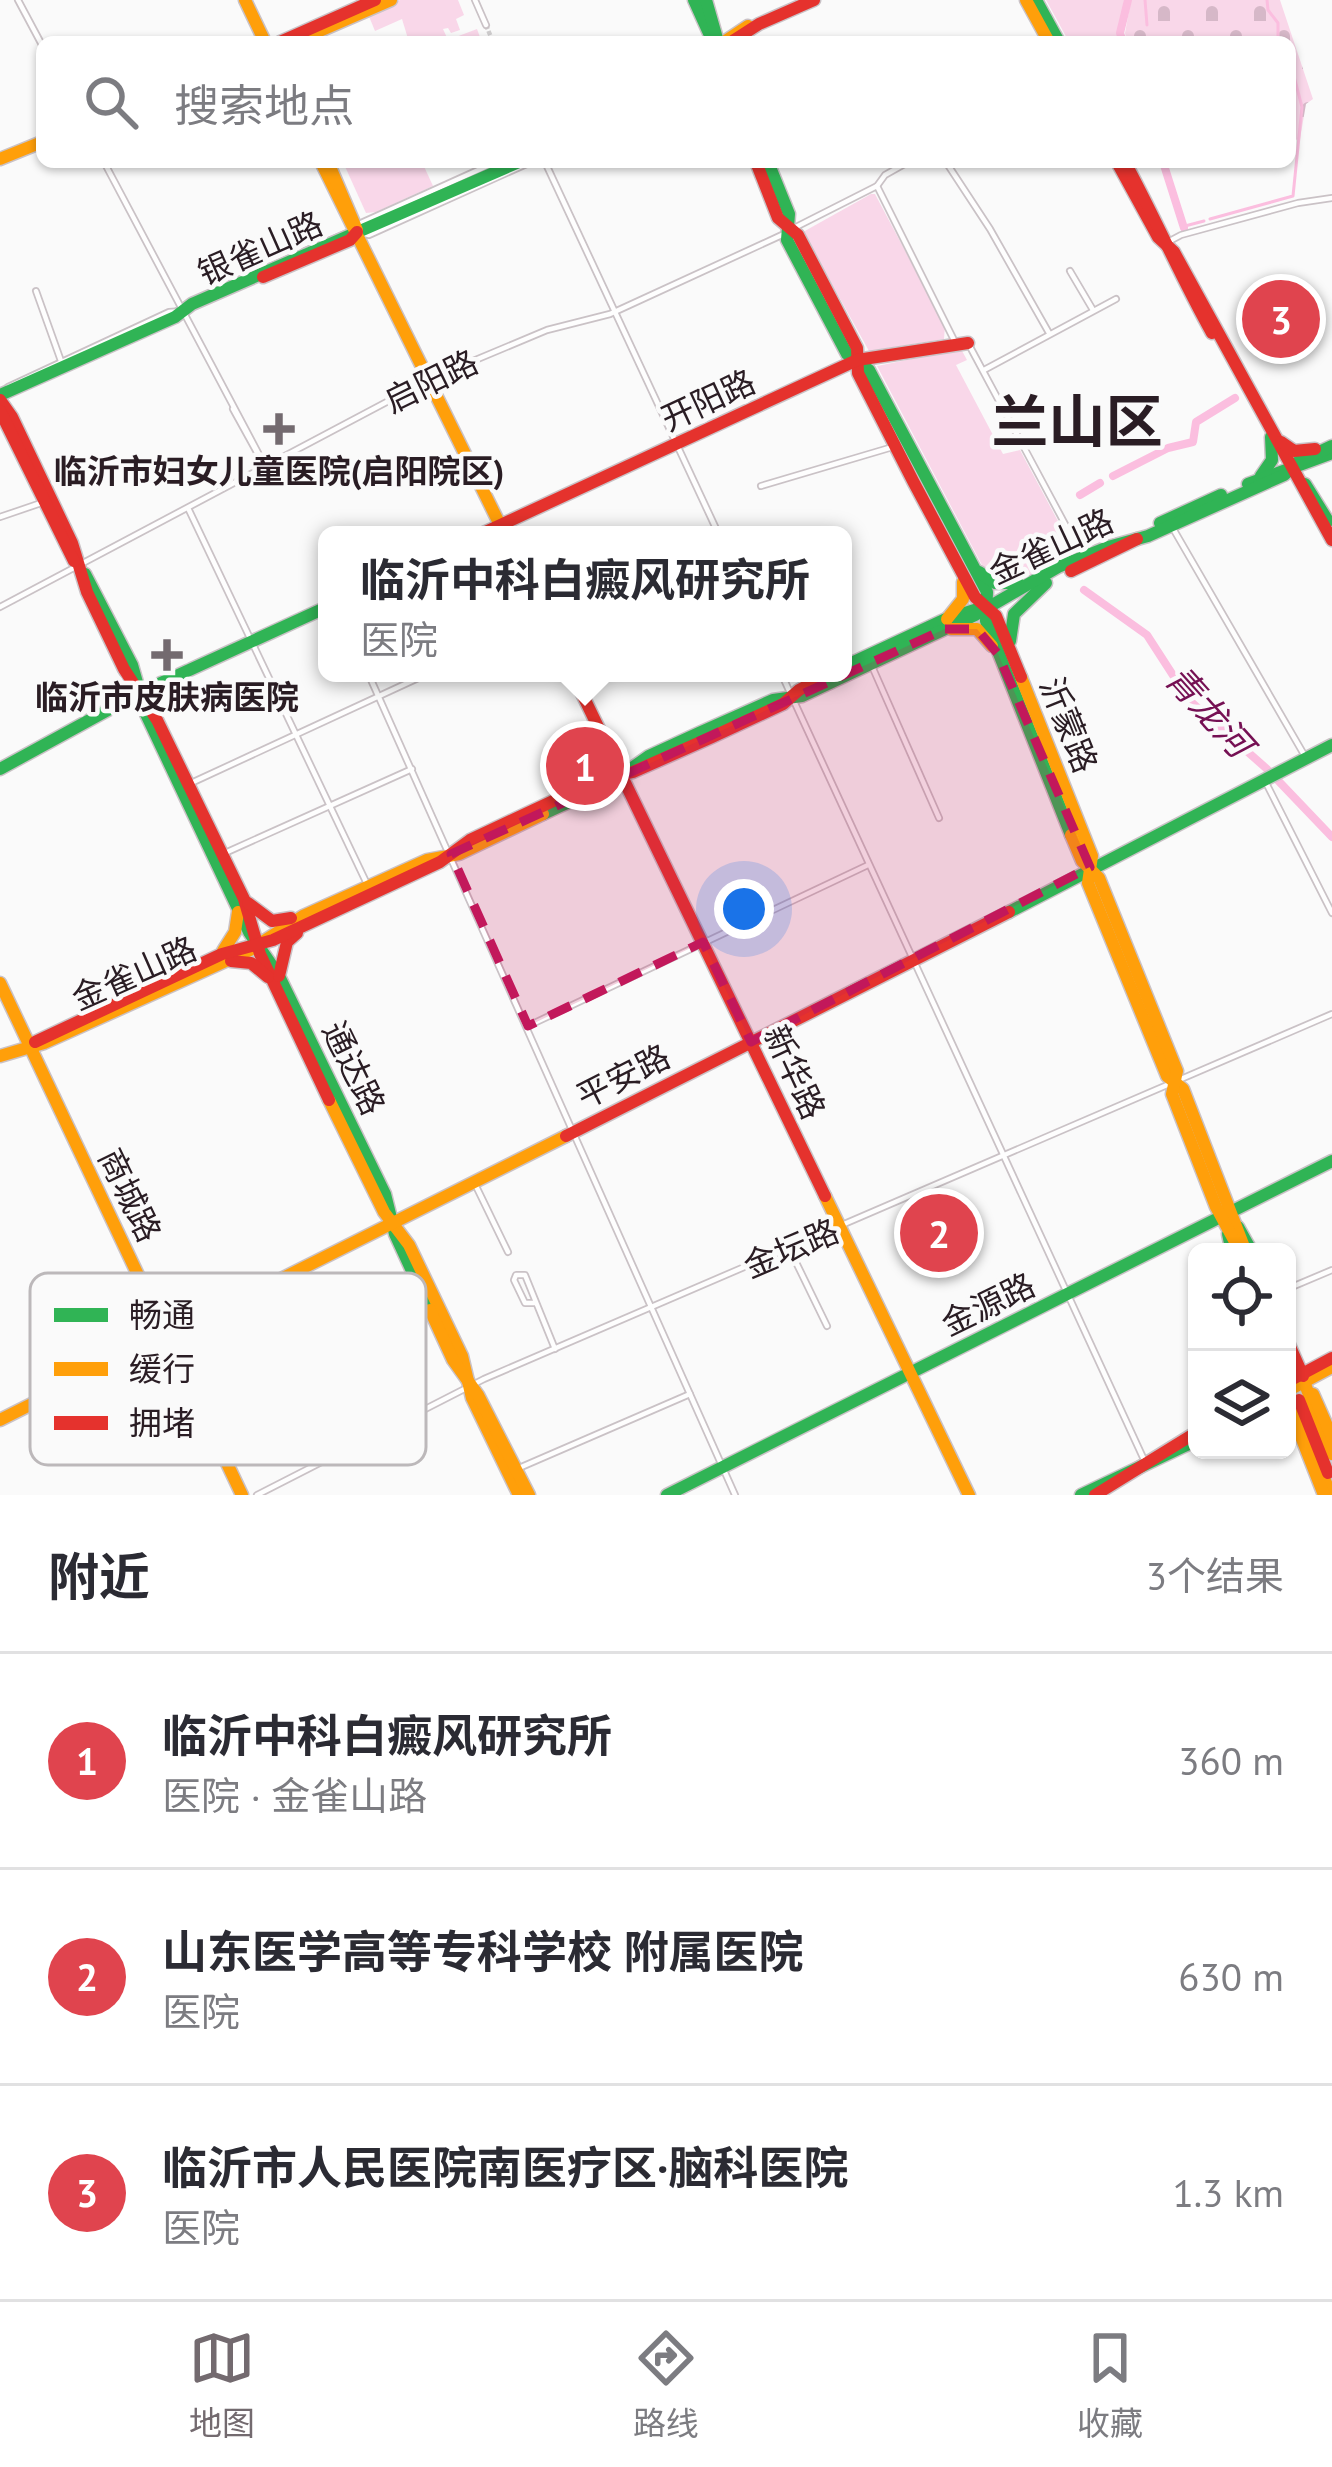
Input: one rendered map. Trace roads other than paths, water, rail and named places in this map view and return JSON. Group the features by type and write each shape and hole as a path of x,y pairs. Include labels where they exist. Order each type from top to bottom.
{"main road":[{"path":"247,0 264,36"},
{"path":"294,36 375,0"},
{"path":"308,36 391,0"},
{"path":"694,0 718,36"},
{"path":"706,0 720,36"},
{"path":"732,36 804,0"},
{"path":"734,36 814,0"},
{"path":"1026,0 1046,36"},
{"path":"1036,0 1056,36"},
{"path":"0,159 36,144"},
{"path":"328,168 501,526"},
{"name":"银雀山路","path":"4,393 494,168"},
{"name":"银雀山路","path":"182,311 506,168"},
{"name":"沂蒙路","path":"758,168 778,218 789,231"},
{"name":"沂蒙路","path":"770,168 789,214 787,240 847,353 869,370 968,569"},
{"path":"1124,168 1168,254 1332,540"},
{"name":"开阳路","path":"511,526 857,360 962,343"},
{"name":"沂蒙路","path":"857,360 858,374 896,446 968,569 987,592 986,621 1005,653 1075,844 1090,867 1088,883 1167,1076 1175,1083 1172,1094 1238,1243"},
{"name":"通达路","path":"4,393 80,567"},
{"name":"通达路","path":"0,411 132,665 139,693 392,1222 422,1273"},
{"path":"1275,439 1294,451 1330,449"},
{"path":"1255,484 1272,460 1275,439"},
{"name":"金雀山路","path":"1043,580 1330,449"},
{"name":"金雀山路","path":"1291,467 1312,462 1330,449"},
{"path":"1308,495 1306,479 1312,462"},
{"path":"1255,484 1286,482 1308,495 1332,528"},
{"name":"金雀山路","path":"852,663 1255,484"},
{"path":"1005,653 977,629 946,624 963,599 968,569 1009,586 1043,580"},
{"path":"1005,653 1016,606 1043,580"},
{"path":"0,769 139,693 318,611"},
{"name":"金雀山路","path":"852,673 946,624"},
{"name":"新华路","path":"576,682 969,1495"},
{"name":"金雀山路","path":"306,919 440,862 470,840 598,780 706,740 816,682"},
{"name":"金雀山路","path":"792,697 832,682"},
{"name":"通达路","path":"139,693 223,854 239,900"},
{"name":"平安路","path":"290,1273 913,962 1332,745"},
{"name":"金雀山路","path":"0,1059 44,1043 368,886 451,854"},
{"path":"239,900 272,920 306,919"},
{"path":"239,900 236,932 220,959 244,960 276,979 287,942 306,919"},
{"name":"商城路","path":"0,982 137,1273"},
{"name":"金源路","path":"667,1495 1066,1295 1229,1220 1332,1162"},
{"name":"通达路","path":"426,1281 469,1372 472,1398 519,1495"},
{"path":"1296,1380 1332,1358"},
{"path":"1296,1381 1332,1367"},
{"name":"通达路","path":"470,1385 529,1495"},
{"path":"1296,1386 1332,1438"},
{"path":"1296,1388 1332,1454"},
{"path":"1296,1388 1332,1466"},
{"path":"1296,1390 1332,1481"},
{"path":"1296,1392 1327,1495"},
{"name":"平安路","path":"0,1420 30,1405"},
{"path":"1081,1495 1188,1441"},
{"path":"1095,1495 1146,1464"},
{"name":"商城路","path":"228,1465 242,1495"}],"street":[{"path":"18,0 37,36"},
{"path":"476,0 486,25"},
{"path":"107,168 265,466"},
{"path":"483,168 361,223 358,232 369,235 518,168"},
{"path":"548,168 715,526"},
{"name":"启阳路","path":"0,607 430,379 530,337 616,311 789,231 877,186 898,168"},
{"path":"950,168 1048,333"},
{"path":"877,186 1084,558"},
{"path":"1166,243 1298,202 1332,198"},
{"path":"1070,272 1093,310"},
{"path":"36,291 74,360"},
{"path":"983,371 1116,298"},
{"path":"4,393 169,312 182,311"},
{"path":"761,487 896,446"},
{"path":"0,517 44,502"},
{"path":"188,508 368,886"},
{"path":"1171,525 1306,758"},
{"path":"871,664 939,818"},
{"path":"372,682 735,1495"},
{"path":"188,784 408,682"},
{"path":"785,682 1146,1464"},
{"path":"223,854 412,769"},
{"path":"1270,776 1332,914"},
{"path":"528,1026 868,865"},
{"name":"金坛路","path":"426,1408 1332,1014"},
{"path":"473,1181 508,1252"},
{"path":"789,1249 827,1326"},
{"path":"1296,1285 1332,1270"},
{"path":"534,1303 525,1303 516,1275 524,1275 555,1348"},
{"path":"516,1469 690,1394"},
{"name":"金坛路","path":"257,1495 315,1465"}],"waterway":[{"name":"青龙河","path":"1121,36 1128,0"},
{"path":"1145,0 1147,25"},
{"path":"1267,0 1278,23 1278,36"},
{"path":"1296,84 1302,107 1296,166"},
{"name":"青龙河","path":"1165,168 1184,228"},
{"path":"1210,219 1293,196 1296,168"},
{"path":"1185,226 1204,221"},
{"name":"青龙河","path":"1113,476 1168,448 1193,442 1196,422 1235,398"},
{"name":"青龙河","path":"1080,495 1100,483"},
{"name":"青龙河","path":"1084,590 1147,635 1189,700 1267,769 1332,837"}],"tunnel":[{"path":"486,25 491,36"}],"place":[{"name":"临沂市人民医院南医疗区·脑科医院","path":"1281,319"},
{"name":"临沂市妇女儿童医院(启阳院区)","path":"279,429"},
{"name":"临沂市皮肤病医院","path":"167,655"},
{"name":"临沂中科白癜风研究所","path":"585,766"},
{"name":"山东医学高等专科学校 附属医院","path":"939,1233"}],"district":[{"name":"兰山区","path":"1077,422"}]}
